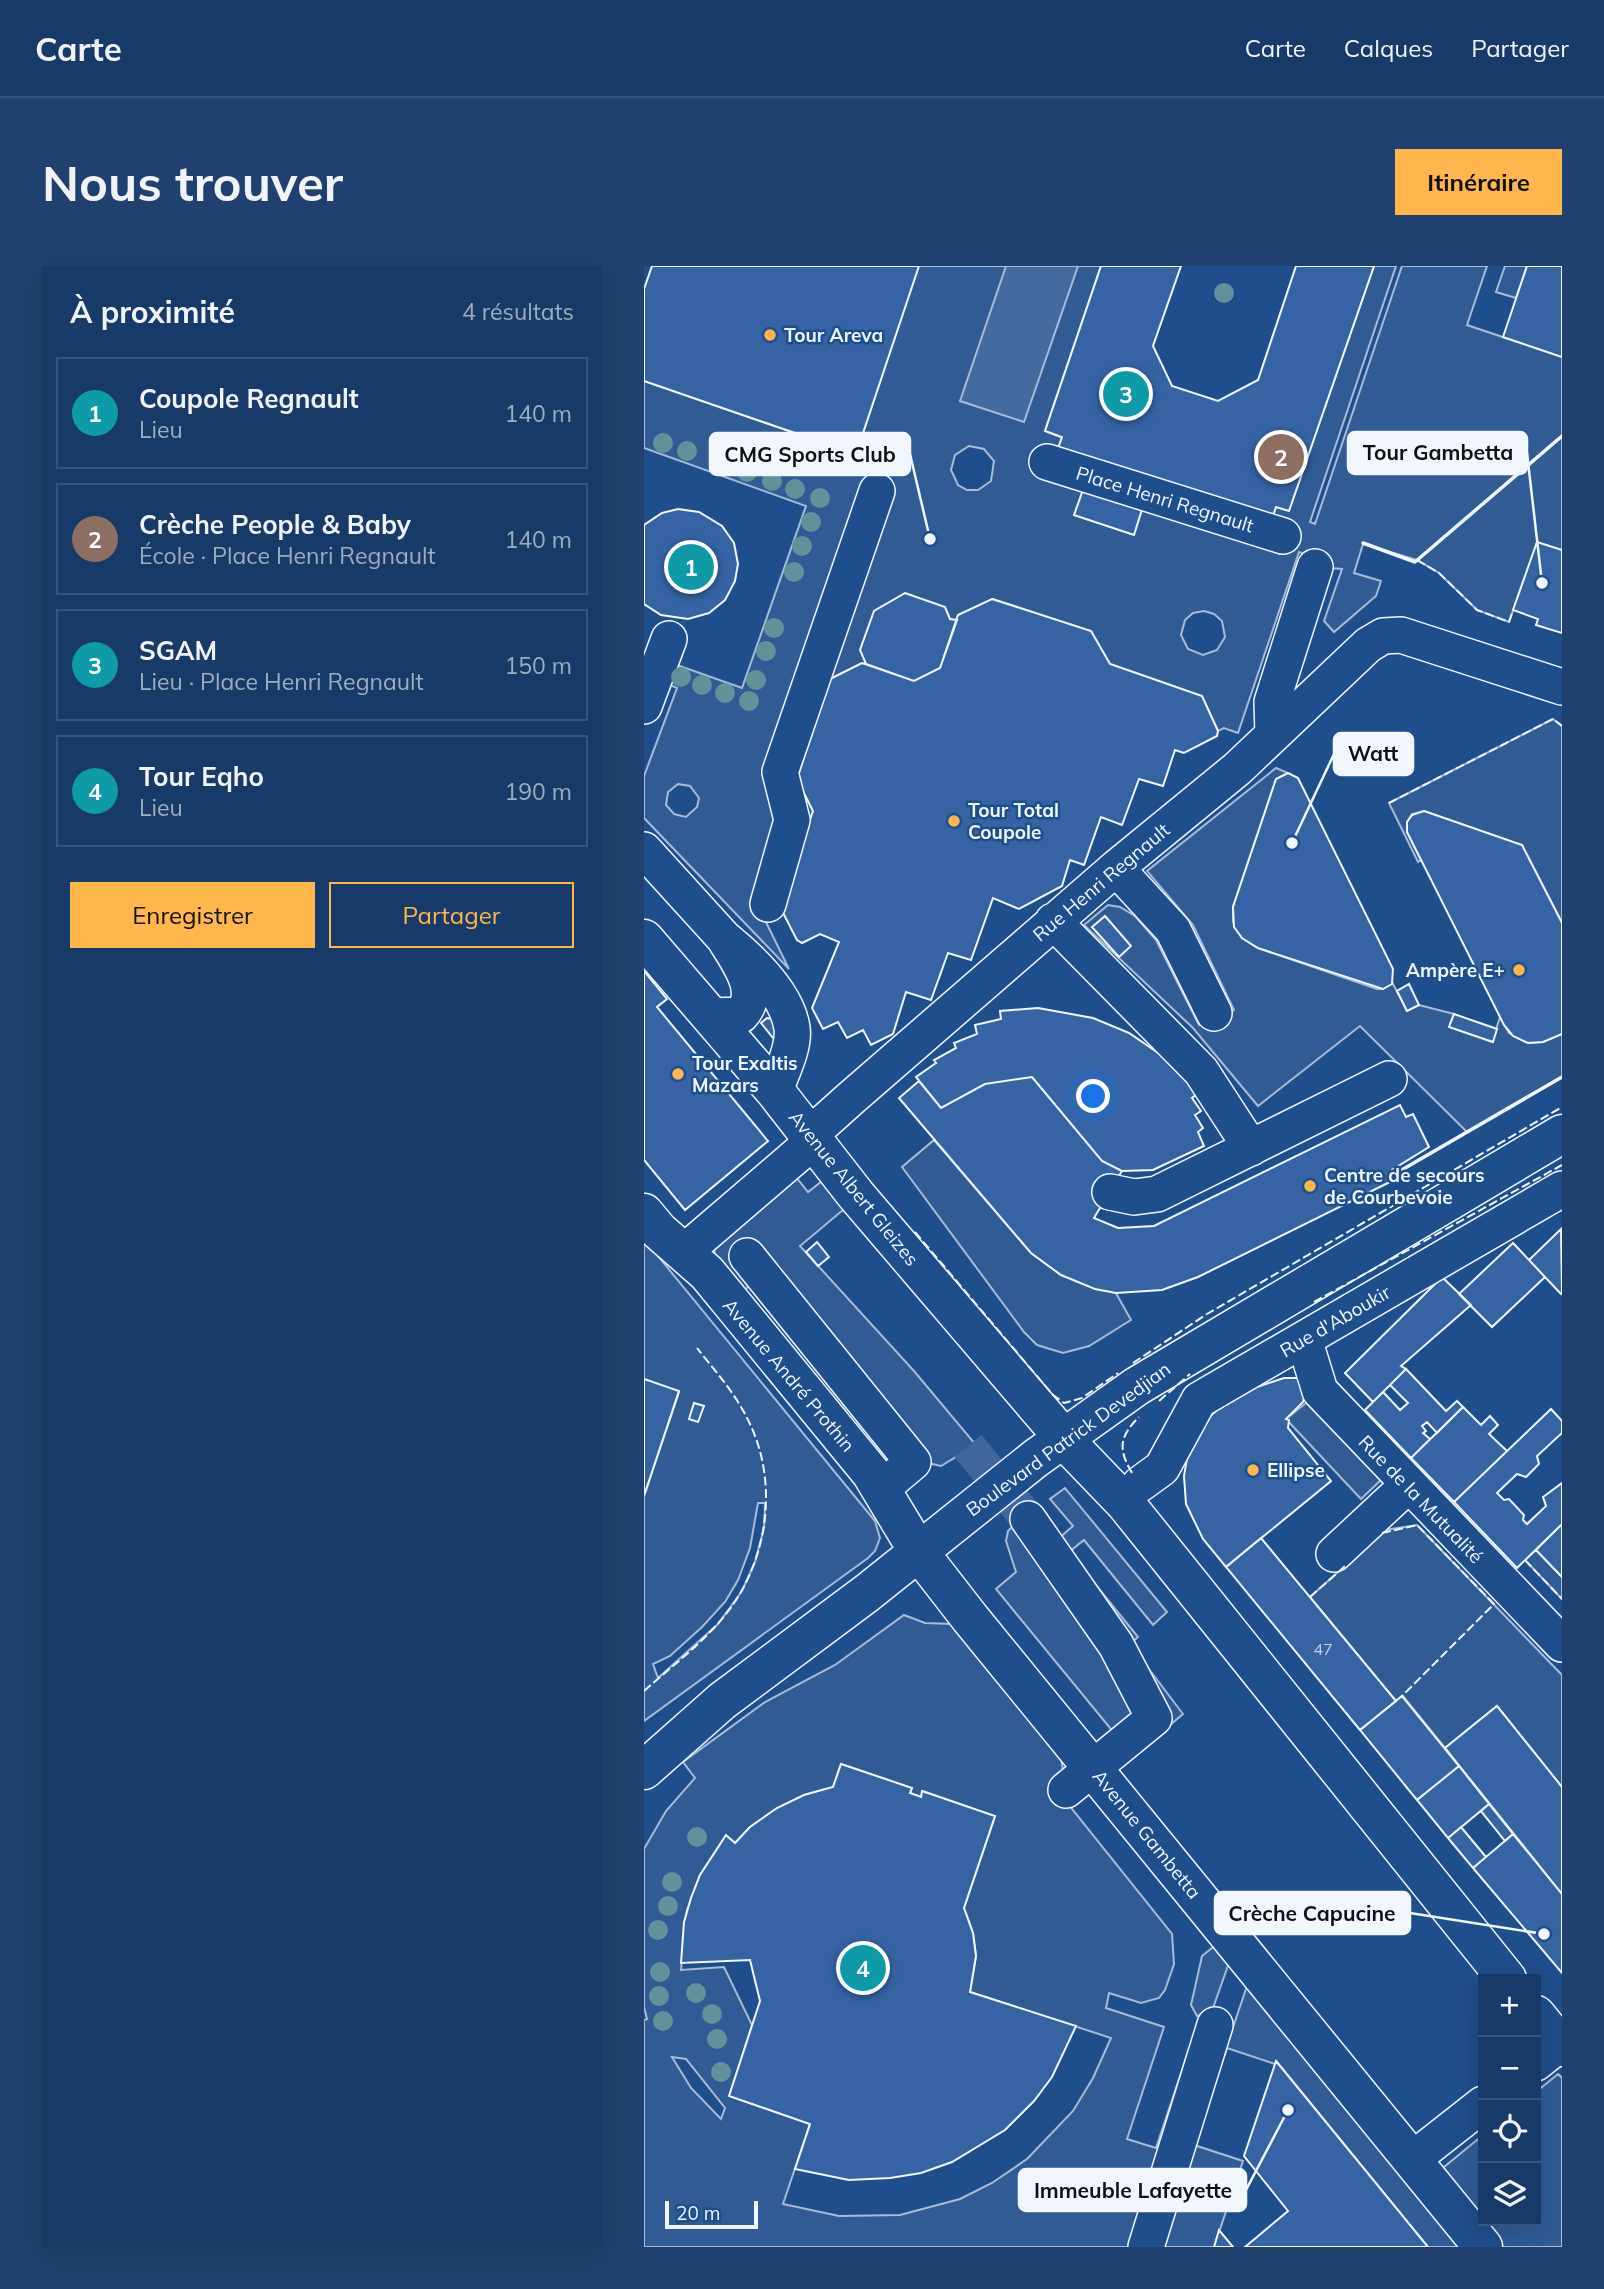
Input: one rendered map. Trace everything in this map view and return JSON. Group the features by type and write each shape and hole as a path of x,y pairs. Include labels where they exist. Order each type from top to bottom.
{"main road":[{"name":"Avenue Albert Gleizes","path":"644,939 775,1091 856,1195 1065,1438"},
{"name":"Boulevard Patrick Devedjian","path":"644,1770 722,1700 867,1593 1065,1438 1149,1378 1562,1134"},
{"name":"Avenue André Prothin","path":"644,1213 707,1273 871,1473 918,1551"},
{"path":"1065,1438 1121,1498 1503,1974"},
{"name":"Avenue Gambetta","path":"918,1551 1080,1779 1413,2159 1483,2247"},
{"path":"1541,2024 1555,2049"}],"street":[{"name":"Place Henri Regnault","path":"1046,462 1283,536"},
{"path":"768,904 792,820 780,772 877,491"},
{"path":"1273,735 1272,702 1315,567"},
{"name":"Rue Henri Regnault","path":"683,1253 803,1150 811,1135 1053,921 1237,769 1368,645 1383,636 1401,635 1562,687"},
{"path":"644,706 669,639"},
{"path":"644,850 724,938 754,962 774,989 792,1027 792,1042 775,1091"},
{"path":"1116,868 1173,930 1214,1013"},
{"path":"1053,921 1201,1071 1251,1148"},
{"path":"709,1016 741,1015 747,1010 749,982 724,938"},
{"path":"1110,1192 1134,1196 1157,1194 1389,1079"},
{"name":"Rue d'Aboukir","path":"1140,1484 1162,1468 1199,1400 1562,1189"},
{"path":"747,1256 913,1462 894,1478"},
{"name":"Rue de la Mutualité","path":"1304,1339 1320,1391 1562,1644"},
{"path":"1334,1554 1408,1486"},
{"path":"1028,1519 1111,1637 1154,1718 1080,1779"},
{"path":"1146,2247 1214,2025"},
{"path":"1413,2159 1478,2108"}],"shaded area":[{"path":"918,266 1101,266 1045,431 1270,524 1276,507 1289,510 1374,266 1396,266 1310,522 1315,524 1402,266 1487,266 1467,325 1562,357 1562,550 1537,543 1509,622 1477,610 1439,573 1417,560 1363,544 1354,573 1381,581 1376,596 1334,632 1324,621 1342,569 1315,567 1305,554 1299,552 1238,733 1224,728 1218,731 1202,696 1110,664 1091,631 993,599 958,615 940,668 914,681 862,663 830,679 797,779 813,811 780,907 759,908 789,969 644,818 644,776 677,688 670,685 677,665 742,688 806,506 644,448 644,381 856,454","holes":["969,446 984,449 994,461 991,481 978,490 967,490 958,485 951,470 955,455","1204,611 1214,614 1222,621 1225,637 1217,650 1203,655 1188,649 1181,635 1185,620 1193,613","678,784 690,786 699,798 697,807 686,817 674,814 666,805 668,792"]},
{"path":"1006,266 1078,266 1024,422 960,401"},
{"path":"1505,266 1527,266 1516,298 1496,292"},
{"path":"1553,719 1562,726 1562,923 1522,845 1424,811 1412,814 1407,822 1407,832 1421,860 1418,862 1389,803"},
{"path":"1276,768 1288,773 1276,779 1233,907 1233,922 1242,938 1258,948 1377,989 1383,989 1392,982 1407,1011 1419,1005 1454,1014 1449,1027 1492,1042 1500,1017 1509,1033 1528,1043 1543,1042 1562,1034 1562,1077 1467,1132 1360,1026 1258,1106 1193,1028 1084,925 1108,905 1120,907 1135,916 1156,940 1199,1025 1234,1010 1193,925 1147,871"},
{"path":"934,1140 1031,1253 1061,1275 1116,1293 1131,1320 1089,1346 1063,1353 1037,1345 1024,1332 902,1167"},
{"path":"792,1172 808,1192 826,1178 849,1205 800,1246 914,1371 1032,1512 1058,1539 1073,1526 1050,1499 1065,1488 1167,1612 1153,1625 1084,1540 1069,1552 1138,1637 1130,1644 1183,1714 1133,1756 996,1589 1016,1572 1006,1541 1008,1531 1019,1520 964,1452 941,1466 928,1463 769,1270 742,1292 715,1256 714,1247"},
{"path":"644,1239 875,1521 880,1538 875,1551 868,1558 644,1721 644,1496 679,1392 644,1379","holes":["758,1503 765,1503 764,1528 755,1562 742,1591 718,1624 658,1678 653,1664 670,1656 725,1602 738,1580 750,1548"]},
{"path":"1311,1399 1385,1476 1361,1499 1286,1419"},
{"path":"1417,1525 1562,1675 1562,1787 1497,1706 1445,1748 1403,1696 1396,1701 1310,1597 1385,1530"},
{"path":"1536,1550 1562,1577 1562,1599 1525,1560"},
{"path":"904,1615 925,1623 952,1624 1059,1747 1069,1805 1172,1934 1174,1964 1165,1990 1159,1998 1141,2003 1109,1993 1106,2008 1164,2027 1127,2139 1156,2148 1193,2037 1226,2048 1247,1986 1467,2247 1428,2247 1277,2062 1275,2064 1227,2048 1194,2145 1243,2161 1214,2247 644,2247 644,2020 647,2019 644,2007 644,1849 666,1811 695,1778 683,1762 765,1702 835,1665","holes":["841,1764 912,1788 910,1793 921,1797 923,1791 995,1816 964,1908 973,1933 976,1956 970,1992 1111,2038 1093,2078 1073,2111 1027,2159 992,2183 960,2199 900,2215 839,2216 783,2204 810,2124 730,2096 752,2025 724,1967 681,1970 687,1910 700,1875 726,1836 735,1843 750,1827 777,1808 804,1795 833,1787","672,2057 686,2059 725,2108 721,2119 691,2088"]},
{"path":"1218,1943 1231,1957 1212,2011 1197,2016 1191,2005 1202,1956"},
{"path":"1558,2074 1562,2078 1562,2247 1498,2247 1481,2226 1541,2226 1541,2088"},
{"path":"1478,2139 1478,2222 1438,2172"}],"building":[{"name":"Tour Areva","path":"652,266 919,266 856,454 644,381 644,289"},
{"path":"1101,266 1181,266 1153,346 1172,386 1218,401 1258,380 1296,266 1374,266 1289,511 1276,507 1270,524 1056,454 1062,437 1045,431"},
{"path":"1527,266 1562,266 1562,357 1503,337"},
{"path":"1085,484 1144,503 1134,535 1074,515"},
{"path":"678,509 699,512 722,526 734,543 738,564 735,581 725,600 709,613 688,619 661,615 644,604 644,525 662,513"},
{"path":"1537,542 1562,550 1562,633 1536,625 1538,619 1513,610"},
{"path":"905,593 945,607 950,619 957,620 940,668 914,681 866,664 860,650 874,611"},
{"name":"Tour Total Coupole","path":"992,599 1091,631 1110,664 1202,696 1218,731 1217,736 1184,753 1175,750 1163,786 1139,779 1122,825 1101,817 1084,865 1070,860 1062,886 1019,909 993,898 971,960 948,953 931,1000 906,992 893,1034 871,1045 863,1030 847,1038 838,1022 823,1029 812,1008 839,942 820,934 802,943 797,940 780,907 813,811 797,779 830,679 862,663 914,681 940,668 958,615"},
{"path":"1288,773 1298,778 1393,969 1392,984 1383,989 1258,948 1242,938 1234,927 1233,907 1276,779"},
{"name":"Ampère E+","path":"1424,811 1522,845 1562,923 1562,1034 1543,1042 1528,1043 1513,1036 1504,1025 1407,832 1407,822 1412,815"},
{"path":"1105,916 1131,946 1119,957 1092,927"},
{"name":"Tour Exaltis Mazars","path":"644,971 667,999 657,1007 768,1141 685,1210 644,1160"},
{"path":"1409,984 1419,1005 1407,1011 1397,991"},
{"path":"1038,1008 1093,1018 1129,1033 1167,1059 1198,1093 1192,1098 1201,1111 1195,1115 1203,1128 1198,1132 1204,1146 1153,1170 1122,1171 1102,1161 1032,1077 985,1084 941,1108 916,1077 936,1063 934,1060 956,1048 954,1043 977,1034 975,1025 1001,1019 1000,1011"},
{"path":"1454,1014 1497,1029 1493,1042 1449,1027"},
{"path":"767,1018 777,1020 777,1043 761,1023"},
{"name":"Centre de secours de Courbevoie","path":"1032,1077 1102,1161 1122,1171 1094,1218 1118,1228 1154,1226 1400,1105 1406,1117 1413,1114 1429,1147 1392,1170 1396,1179 1198,1277 1162,1290 1116,1293 1095,1289 1061,1275 1031,1253 899,1098 919,1081 941,1108 985,1084"},
{"path":"1561,1229 1562,1293 1561,1294 1529,1260"},
{"path":"817,1242 829,1257 818,1266 806,1252"},
{"path":"1513,1243 1545,1277 1492,1327 1459,1294"},
{"path":"1442,1277 1471,1305 1401,1366 1406,1369 1373,1402 1345,1373"},
{"path":"1406,1369 1446,1411 1457,1401 1463,1407 1437,1433 1427,1422 1422,1426 1426,1431 1423,1433 1430,1439 1411,1458 1365,1410 1383,1392 1400,1410 1408,1403 1390,1385"},
{"name":"Ellipse","path":"1284,1378 1308,1378 1303,1402 1286,1419 1289,1420 1288,1428 1331,1481 1226,1567 1203,1539 1186,1504 1184,1476 1188,1452 1208,1418 1217,1410 1254,1388"},
{"path":"644,1379 679,1391 644,1496"},
{"path":"694,1403 704,1406 698,1422 689,1419"},
{"path":"1463,1407 1481,1425 1490,1416 1498,1425 1489,1434 1507,1451 1454,1502 1411,1458"},
{"path":"1551,1409 1562,1421 1562,1433 1537,1456 1539,1464 1526,1477 1517,1474 1497,1493 1504,1500 1509,1499 1524,1515 1523,1520 1527,1524 1546,1506 1543,1497 1562,1483 1562,1524 1517,1568 1454,1502"},
{"path":"1562,1524 1562,1577 1536,1550"},
{"path":"1261,1538 1396,1701 1360,1730 1226,1567"},
{"path":"1402,1696 1459,1766 1417,1800 1360,1730"},
{"path":"1497,1706 1562,1787 1562,1894 1445,1748"},
{"path":"841,1764 912,1788 910,1793 921,1797 922,1791 995,1816 964,1908 973,1933 976,1956 970,1992 1076,2026 1052,2077 1034,2101 1005,2130 952,2162 921,2173 890,2178 849,2180 795,2169 810,2124 729,2096 760,2001 750,1960 681,1963 684,1922 691,1898 700,1875 726,1835 735,1843 750,1827 777,1808 804,1795 833,1787"},
{"path":"1459,1766 1489,1804 1448,1838 1417,1800"},
{"path":"1489,1804 1513,1834 1505,1841 1481,1811"},
{"path":"1461,1827 1486,1857 1473,1868 1448,1838"},
{"path":"1513,1834 1562,1894 1562,1973 1473,1868"},
{"path":"1276,2061 1428,2247 1245,2247 1288,2211 1244,2156"},
{"path":"1219,2230 1233,2247 1214,2247"}],"tunnel":[{"path":"968,1446 1028,1519"}],"fence":[{"path":"1417,560 1439,573 1477,610 1509,622 1513,610"},
{"path":"1389,803 1553,719 1562,726"},
{"path":"1133,1363 1207,1314 1562,1107"},
{"path":"1314,1302 1562,1165"},
{"path":"915,1232 1053,1395 1064,1403 1082,1398 1118,1373"},
{"path":"644,1691 697,1645 726,1614 752,1570 764,1521 764,1470 749,1422 738,1402 697,1348"},
{"path":"1159,1401 1190,1374"},
{"path":"1132,1473 1124,1457 1123,1443 1124,1437 1139,1417"},
{"path":"1382,1533 1417,1525 1494,1604 1402,1696"},
{"path":"1525,1560 1562,1599"},
{"path":"1310,1597 1345,1566"}],"wall":[{"path":"1363,543 1415,562 1562,436"},
{"path":"1393,1175 1562,1077"}],"place":[{"name":"Tour Areva","path":"770,335"},
{"name":"SGAM","path":"1126,394"},
{"name":"Crèche People & Baby","path":"1281,457"},
{"name":"CMG Sports Club","path":"930,539"},
{"name":"Coupole Regnault","path":"691,567"},
{"name":"Tour Gambetta","path":"1542,583"},
{"name":"Tour Total Coupole","path":"954,821"},
{"name":"Watt","path":"1292,843"},
{"name":"Ampère E+","path":"1519,970"},
{"name":"Tour Exaltis Mazars","path":"678,1074"},
{"name":"Centre de secours de Courbevoie","path":"1310,1186"},
{"name":"Ellipse","path":"1253,1470"},
{"name":"Crèche Capucine","path":"1544,1934"},
{"name":"Tour Eqho","path":"863,1968"},
{"name":"Immeuble Lafayette","path":"1288,2110"}]}
